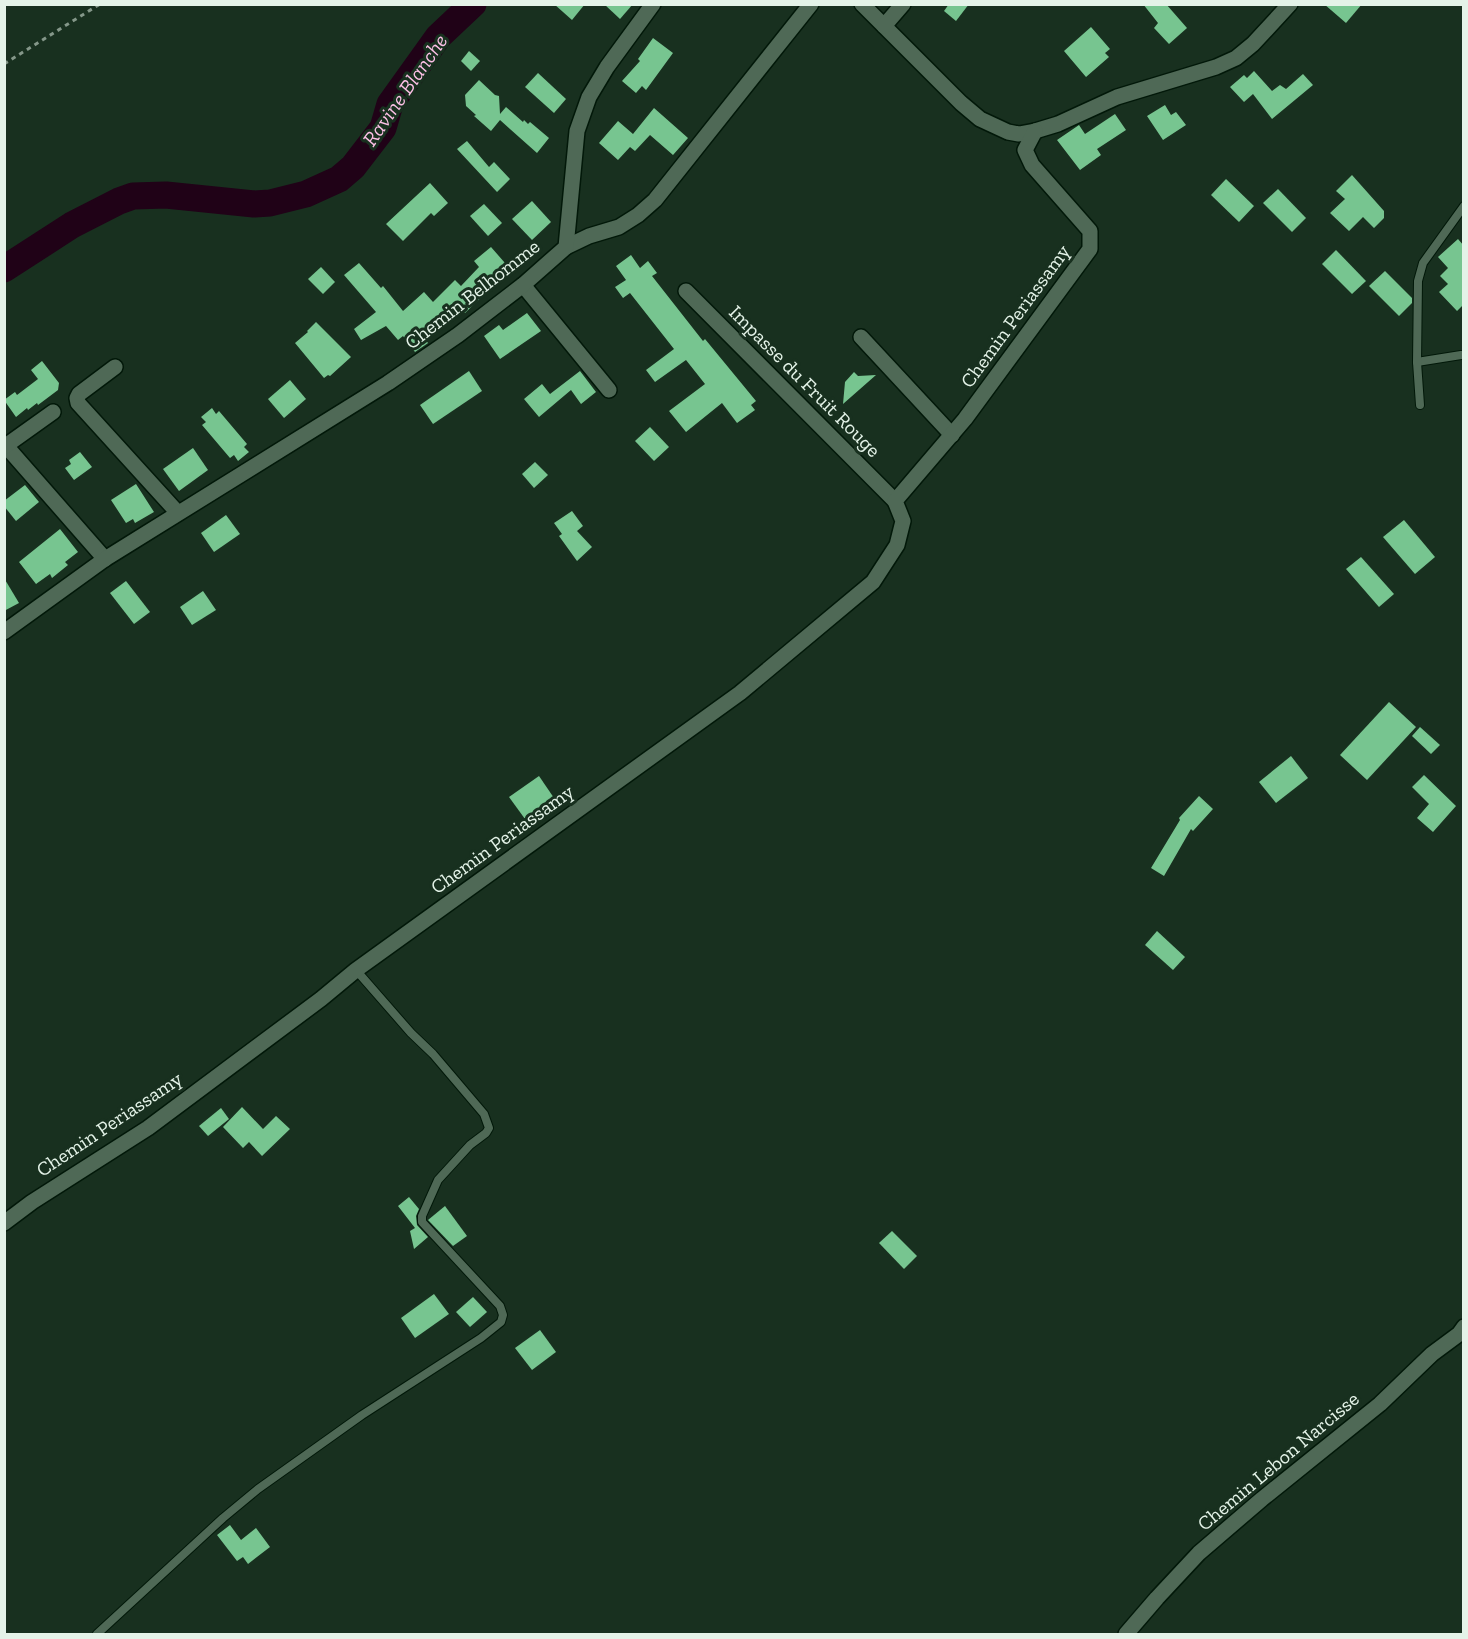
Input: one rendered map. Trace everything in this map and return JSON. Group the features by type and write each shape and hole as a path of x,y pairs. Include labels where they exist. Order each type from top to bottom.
{"street":[{"name":"Chemin Belhomme","path":"4,632 105,559 388,382 458,335 523,285 566,247 577,131 589,97 653,4"},
{"path":"566,247 590,236 619,227 638,215 655,200 811,4"},
{"path":"862,4 961,103 980,118 1008,132 1019,134 1035,131 1118,97 1216,67 1236,58 1253,44 1290,4"},
{"path":"884,26 903,4"},
{"name":"Chemin Periassamy","path":"4,1223 32,1202 148,1128 321,999 356,970 740,693 873,582 897,545 903,521 896,501 965,419 1090,249 1090,231 1032,165 1025,150 1035,131"},
{"path":"523,285 609,390"},
{"name":"Impasse du Fruit Rouge","path":"686,291 896,501"},
{"path":"861,337 952,435"},
{"path":"115,368 79,394 78,403 178,513"},
{"path":"53,412 5,446 105,559"},
{"name":"Chemin Lebon Narcisse","path":"1126,1635 1199,1553 1380,1404 1432,1354 1462,1333"}],"lane":[{"path":"1420,405 1417,362 1418,281 1423,263 1464,206"},
{"path":"1417,362 1461,355"},
{"path":"97,1635 223,1518 258,1489 362,1416 481,1338 501,1322 503,1315 500,1306 422,1222 422,1216 438,1180 470,1144 486,1133 489,1128 488,1122 484,1114 433,1054 411,1034 356,970"}],"path":[{"path":"4,64 100,4"}],"building":[{"path":"554,4 585,4 572,20"},
{"path":"604,4 633,4 620,19"},
{"path":"949,4 969,4 956,21 944,11"},
{"path":"1143,4 1166,4 1187,28 1169,44 1154,28 1158,23"},
{"path":"1324,4 1362,4 1346,23"},
{"path":"1091,27 1110,49 1105,53 1109,57 1086,77 1064,51"},
{"path":"653,38 673,53 646,90 642,86 636,93 622,81 640,61 638,59"},
{"path":"469,51 480,61 471,71 461,61"},
{"path":"1254,71 1272,91 1280,85 1286,89 1303,74 1313,85 1272,119 1253,94 1244,102 1230,87 1244,75 1247,78"},
{"path":"538,73 566,99 554,113 525,87"},
{"path":"479,80 499,96 500,114 506,107 523,122 524,120 528,124 530,122 549,138 537,153 500,120 491,131 466,106 465,95"},
{"path":"1165,105 1171,115 1176,112 1186,125 1163,140 1147,116"},
{"path":"654,108 688,138 673,155 650,135 635,151 630,147 618,160 599,143 618,121 633,134"},
{"path":"1115,114 1126,130 1097,149 1101,155 1080,170 1057,140 1079,125 1085,134"},
{"path":"467,141 489,167 494,162 510,179 497,192 457,149"},
{"path":"1352,175 1384,211 1384,218 1374,228 1363,217 1349,231 1330,213 1345,199 1336,191"},
{"path":"1226,179 1254,206 1239,222 1211,195"},
{"path":"430,183 448,203 434,216 431,213 403,241 386,224"},
{"path":"1278,189 1306,218 1292,232 1263,203"},
{"path":"532,201 551,222 532,240 512,219"},
{"path":"484,204 502,223 488,236 470,216"},
{"path":"1458,239 1464,246 1464,304 1457,311 1439,292 1448,284 1440,276 1448,268 1438,257"},
{"path":"491,247 512,271 465,313 454,303 421,334 428,343 415,352 403,336 398,340 386,326 361,340 354,329 376,312 344,275 359,263 381,288 383,286 403,311 424,292 433,302 455,280 461,286 479,267 474,261"},
{"path":"1336,250 1366,281 1352,294 1322,264"},
{"path":"631,255 640,268 648,261 657,273 652,276 703,341 705,339 756,401 751,405 755,410 737,423 722,403 686,432 669,411 705,384 686,360 655,382 646,370 674,349 630,293 623,298 615,287 626,280 616,266"},
{"path":"321,267 335,282 323,294 308,279"},
{"path":"1385,271 1412,298 1412,303 1399,316 1369,286"},
{"path":"527,313 541,331 500,359 484,336 499,325 503,330"},
{"path":"316,322 351,357 330,376 324,378 295,343"},
{"path":"42,361 59,383 58,390 38,405 37,403 28,410 27,408 16,417 4,400 15,392 17,395 38,379 31,370"},
{"path":"469,371 482,391 433,424 420,405"},
{"path":"580,371 596,392 581,404 571,390 539,417 524,399 542,384 550,394"},
{"path":"854,372 858,376 876,375 843,404 845,382"},
{"path":"290,380 306,399 284,418 268,399"},
{"path":"212,408 216,414 219,411 247,444 244,447 249,452 238,461 234,455 230,458 202,425 206,422 201,417"},
{"path":"650,427 669,447 654,461 635,441"},
{"path":"193,448 208,470 179,491 163,469"},
{"path":"80,452 92,467 74,480 65,468 71,464 69,460"},
{"path":"535,462 548,475 534,488 522,474"},
{"path":"136,484 154,512 135,523 133,519 126,523 111,500"},
{"path":"25,485 39,502 16,521 4,506 4,501"},
{"path":"572,511 583,526 577,531 592,547 577,561 559,536 562,534 554,523"},
{"path":"226,515 240,534 214,552 201,533"},
{"path":"1404,520 1435,557 1415,574 1383,537"},
{"path":"60,529 78,552 65,562 68,565 52,578 50,574 36,584 19,562"},
{"path":"1361,557 1394,594 1379,607 1346,569"},
{"path":"4,578 19,603 4,611"},
{"path":"126,581 150,612 134,624 110,593"},
{"path":"203,591 216,610 192,625 180,607"},
{"path":"1389,702 1416,727 1367,780 1340,755"},
{"path":"1420,727 1440,745 1431,754 1412,736"},
{"path":"1291,756 1308,778 1276,803 1259,782"},
{"path":"1424,775 1456,806 1433,832 1417,818 1429,804 1412,787"},
{"path":"539,776 554,798 525,819 509,797"},
{"path":"1199,796 1213,809 1193,831 1191,829 1164,876 1151,868 1180,820 1179,818"},
{"path":"1157,931 1185,957 1173,970 1145,945"},
{"path":"242,1107 263,1129 276,1116 290,1129 262,1156 249,1142 243,1148 223,1127"},
{"path":"221,1108 229,1119 208,1136 199,1126"},
{"path":"409,1197 419,1209 416,1216 417,1225 428,1237 414,1249 410,1231 415,1228 398,1206"},
{"path":"445,1206 467,1236 453,1246 428,1220"},
{"path":"892,1231 917,1256 904,1269 879,1243"},
{"path":"434,1294 449,1314 415,1338 401,1318"},
{"path":"473,1297 487,1312 470,1327 456,1312"},
{"path":"540,1330 556,1352 532,1370 515,1348"},
{"path":"230,1525 241,1540 256,1528 270,1547 248,1564 243,1557 237,1561 217,1535"}],"waterway":[{"name":"Ravine Blanche","path":"4,269 72,225 133,196 166,195 254,204 270,203 306,194 339,179 353,167 383,128 390,104 438,37 473,4"}]}
